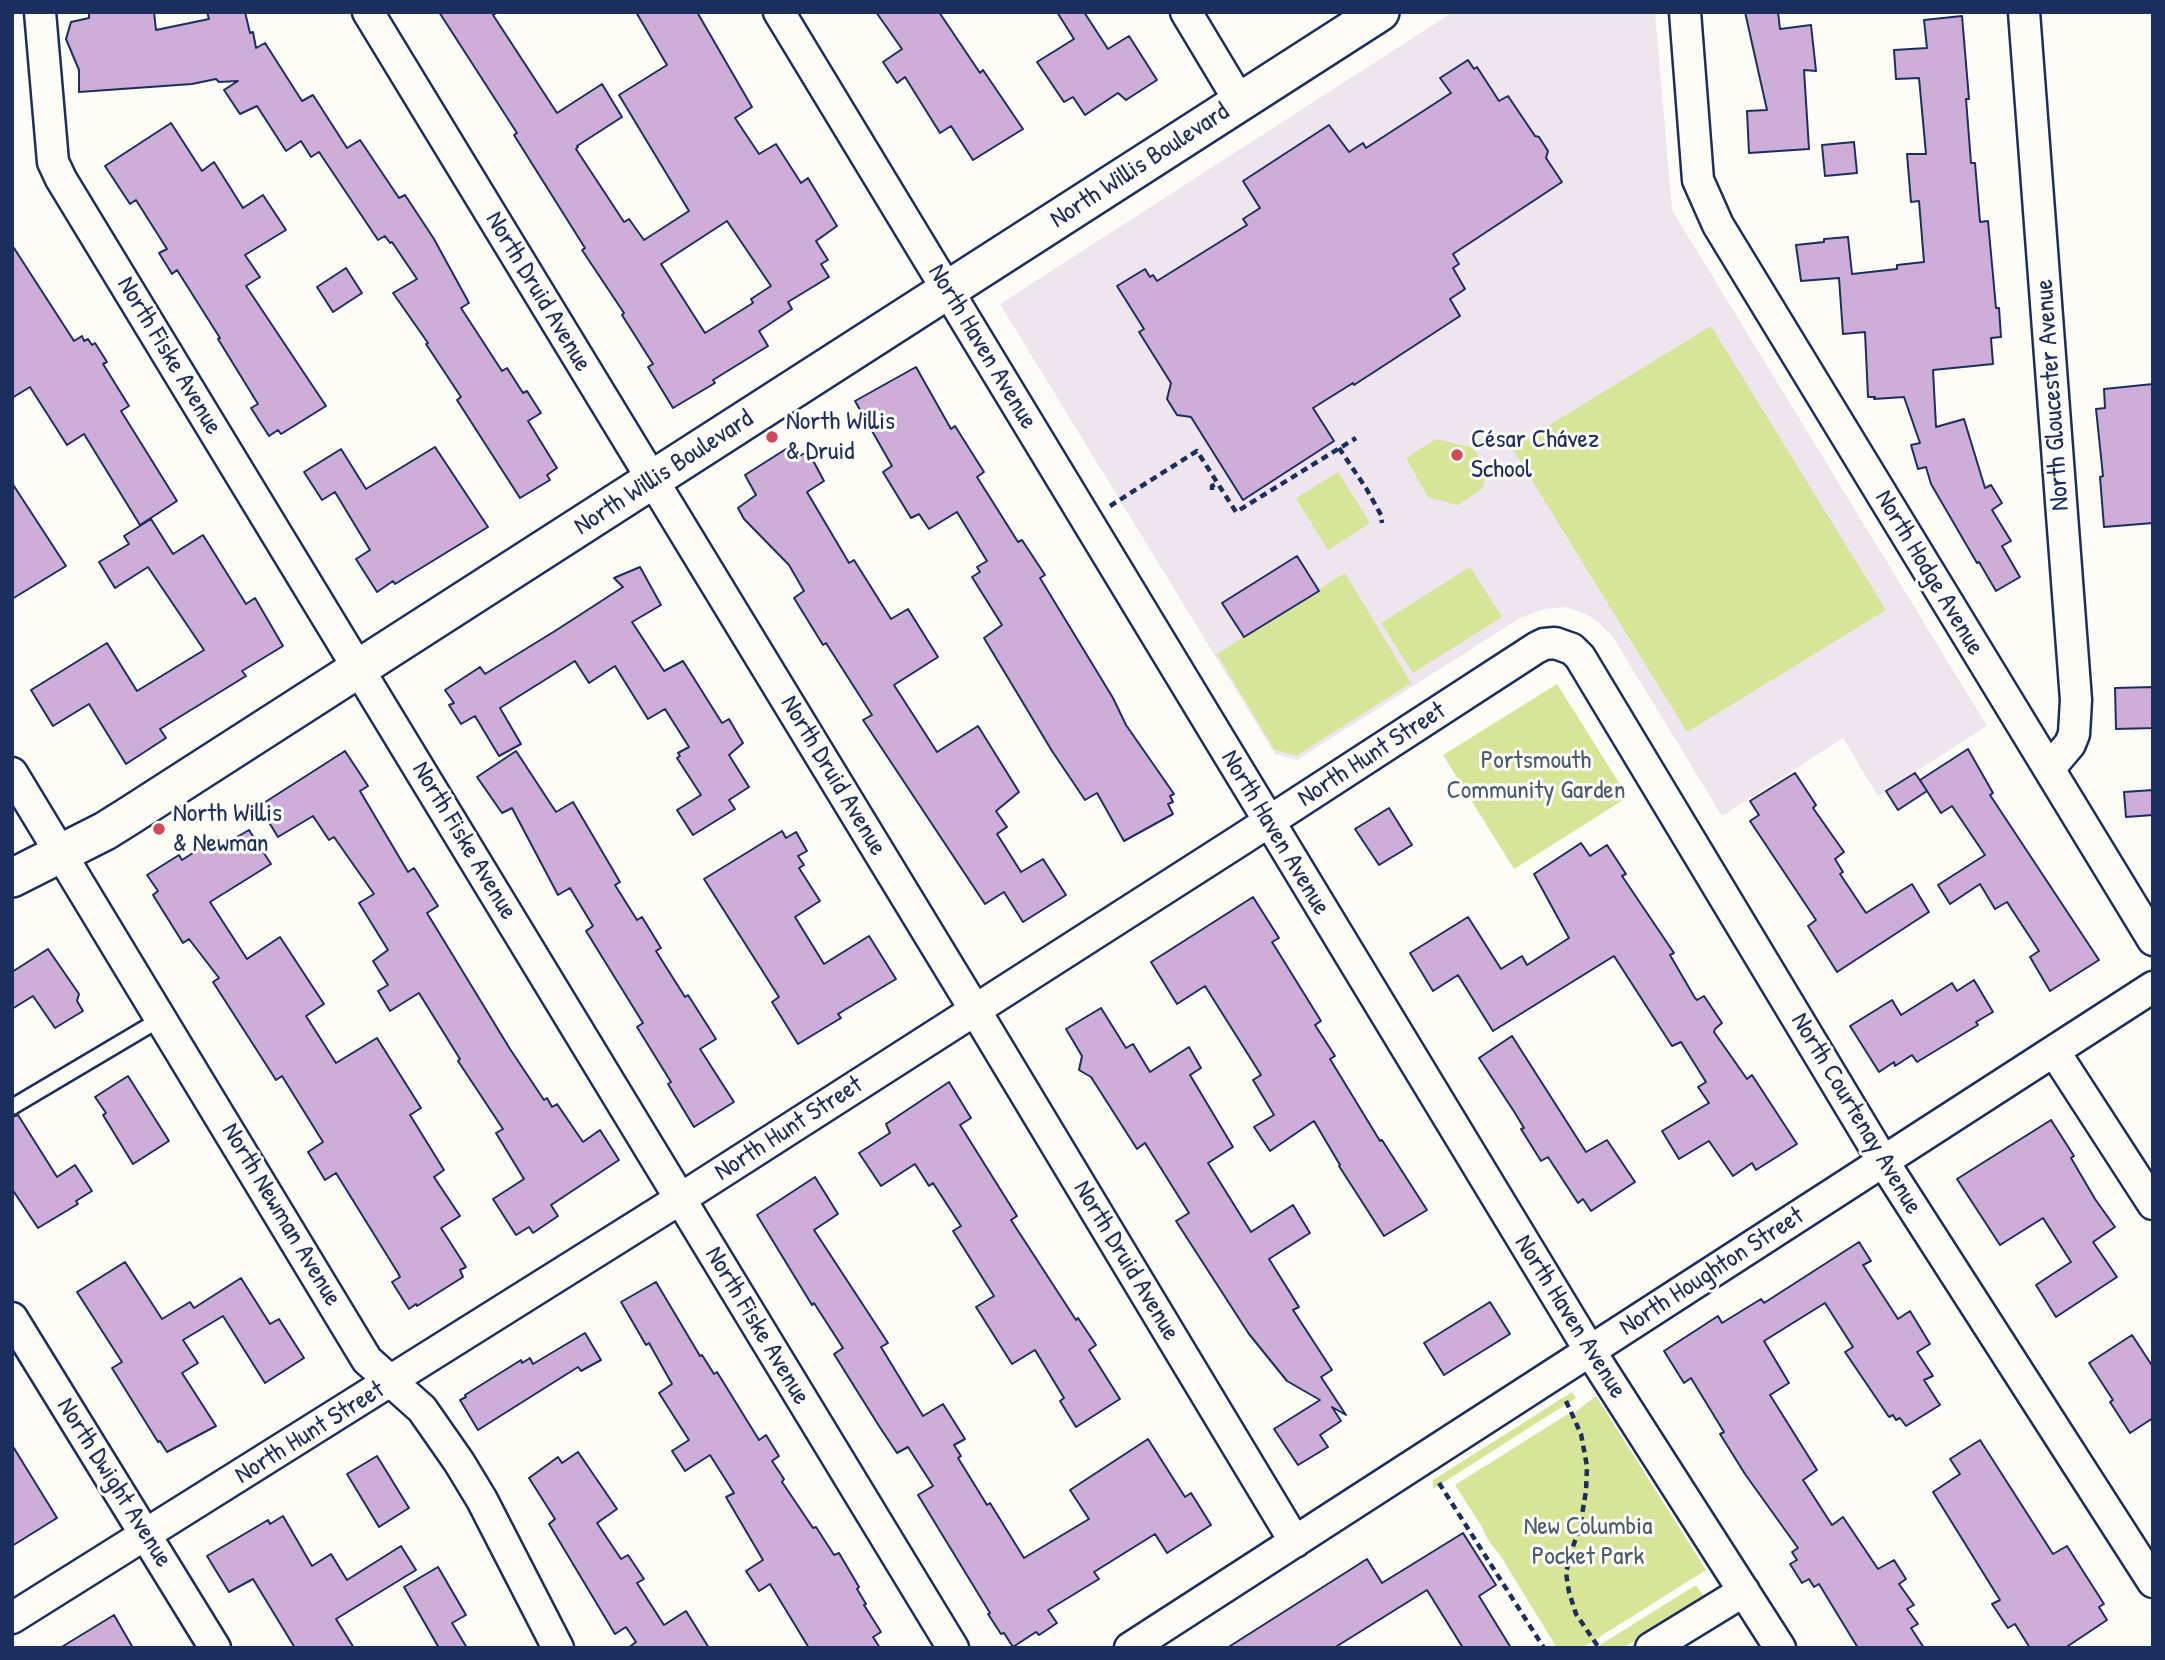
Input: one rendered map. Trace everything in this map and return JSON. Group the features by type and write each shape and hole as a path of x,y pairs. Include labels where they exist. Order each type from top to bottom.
{"street":[{"name":"North Fiske Avenue","path":"40,12 53,162 61,179 953,1648"},
{"name":"North Druid Avenue","path":"368,12 1295,1542"},
{"name":"North Haven Avenue","path":"779,12 1590,1351 1780,1648"},
{"path":"1186,12 1240,102"},
{"name":"North Willis Boulevard","path":"12,878 113,826 1380,12"},
{"name":"North Hodge Avenue","path":"1685,12 1698,180 1718,225 2153,940"},
{"name":"North Gloucester Avenue","path":"2024,12 2076,700 2074,734 2070,744 2049,769"},
{"name":"North Hunt Street","path":"12,1618 147,1536 680,1199 1536,648 1544,643 1563,645"},
{"name":"North Courtenay Avenue","path":"1563,645 1580,657 1883,1161 2153,1582"},
{"name":"North Newman Avenue","path":"12,774 368,1360 422,1409 445,1440 482,1500 558,1648"},
{"name":"North Houghton Street","path":"1130,1648 2153,987"},
{"path":"2054,1051 2153,1204"},
{"name":"North Dwight Avenue","path":"12,1318 215,1648"},
{"path":"1651,1648 1744,1591"}],"lane":[{"path":"12,1107 162,1018"}],"path":[{"path":"1087,520 1197,451 1237,512 1356,438"},
{"path":"1339,448 1366,488 1381,515 1382,523"},
{"path":"1212,490 1212,486 1218,483"},
{"path":"1555,1374 1581,1434 1587,1466 1580,1527 1566,1573 1569,1592 1576,1614 1599,1648"},
{"path":"1424,1458 1544,1648"}],"shaded area":[{"name":"César Chávez School","path":"1453,12 1655,12 1672,210 1987,726 1878,796 1843,738 1722,816 1613,637 1586,614 1566,607 1544,609 1520,618 1297,760 1275,754 1000,304"}],"green space":[{"path":"1711,326 1886,610 1687,732 1512,448"},
{"path":"1436,439 1473,448 1487,470 1482,489 1458,505 1428,497 1406,458"},
{"path":"1338,472 1370,523 1328,550 1296,498"},
{"path":"1470,567 1502,617 1413,673 1381,623"},
{"path":"1345,573 1411,683 1296,756 1274,749 1217,654"},
{"name":"Portsmouth Community Garden","path":"1557,684 1628,797 1514,869 1443,755"},
{"path":"1572,1392 1576,1398 1433,1489 1433,1480"},
{"name":"New Columbia Pocket Park","path":"1596,1396 1706,1570 1582,1648 1557,1648 1455,1485 1568,1414 1570,1416"},
{"path":"1696,1585 1705,1598 1623,1648 1595,1648"}],"building":[{"path":"89,12 154,12 156,30 209,19 207,12 245,12 256,48 265,43 302,101 313,95 347,148 360,140 399,198 405,195 434,239 469,303 461,308 502,371 507,368 523,393 527,391 541,413 528,421 557,468 547,475 550,480 520,498 457,400 461,397 426,344 428,343 393,293 417,279 392,242 385,236 378,240 319,152 311,157 301,141 286,151 257,106 240,114 224,90 238,81 219,82 216,79 192,84 79,92 79,70 66,39 71,22 89,18"},
{"path":"439,12 498,12 493,15 557,113 602,84 622,117 576,149 624,222 629,219 644,240 689,211 619,95 667,65 636,12 697,12 752,107 735,118 759,154 776,144 801,183 808,178 837,226 816,241 828,260 821,264 829,277 788,302 792,309 759,331 768,346 673,408 648,367 653,364 514,135 517,133","holes":["727,221 771,286 751,299 753,303 705,333 661,264"]},
{"path":"876,12 939,12 980,73 983,70 1023,129 973,160 951,126 940,133 905,77 897,83 883,62 902,49"},
{"path":"1057,12 1084,12 1108,49 1129,36 1157,80 1126,100 1118,93 1085,115 1073,97 1064,102 1037,62 1074,39"},
{"path":"1745,12 1778,12 1780,29 1811,25 1816,71 1804,70 1809,149 1749,153 1747,111 1767,110"},
{"path":"1962,16 1971,163 1975,163 1980,222 1988,221 2001,337 1991,338 1993,364 1933,370 1936,427 1964,419 1985,488 1991,485 2002,503 1992,510 2011,541 2002,546 2020,577 1996,591 1931,484 1926,467 1918,469 1911,445 1920,443 1904,397 1868,397 1865,332 1843,334 1839,278 1801,281 1796,245 1848,237 1852,274 1897,269 1897,265 1924,262 1919,201 1911,202 1907,154 1926,154 1919,78 1896,79 1894,50 1927,48 1924,20"},
{"path":"1468,60 1474,69 1477,67 1499,101 1508,96 1548,151 1546,158 1562,182 1453,254 1459,264 1453,268 1465,289 1450,299 1460,316 1354,385 1353,383 1313,408 1334,441 1243,500 1191,417 1177,415 1167,399 1171,383 1139,332 1144,329 1117,286 1145,269 1150,277 1153,275 1157,281 1247,225 1243,219 1260,208 1243,181 1329,125 1349,152 1363,143 1366,148 1451,93 1440,78"},
{"path":"171,123 202,171 214,162 243,208 263,195 286,230 245,255 260,277 246,286 326,406 281,434 278,430 269,436 251,408 258,404 218,339 220,338 177,270 172,274 159,253 167,249 136,200 130,204 105,166"},
{"path":"1854,142 1857,173 1825,176 1822,145"},
{"path":"12,245 74,341 82,336 84,341 88,339 92,345 95,343 107,362 103,364 129,406 121,411 177,501 140,525 84,434 67,445 30,387 12,398"},
{"path":"346,268 362,293 333,312 317,287"},
{"path":"916,367 951,429 955,426 984,472 977,477 1018,542 1022,540 1045,575 1040,578 1113,698 1126,725 1174,794 1170,796 1173,802 1168,804 1173,814 1124,841 1097,793 1085,800 984,638 1002,625 972,577 980,572 977,567 987,561 957,512 929,529 919,514 911,518 883,472 892,466 855,401"},
{"path":"2153,384 2153,523 2104,527 2100,477 2103,476 2096,409 2105,408 2104,389"},
{"path":"435,447 488,527 395,584 393,581 377,592 356,559 370,550 335,492 322,500 304,472 341,449 366,489"},
{"path":"786,449 793,460 808,451 824,481 807,492 849,563 854,560 891,619 908,609 938,657 894,685 937,752 978,726 1019,792 996,811 1007,827 997,834 1021,872 1043,859 1066,895 1023,922 1004,892 985,904 863,720 872,715 794,598 804,591 789,565 744,519 738,508 756,495 745,475"},
{"path":"12,483 66,566 12,599"},
{"path":"151,519 173,554 203,535 246,604 255,598 283,646 242,671 246,676 160,729 166,738 126,764 89,704 53,726 31,690 107,643 137,691 204,650 148,567 115,588 99,562 129,544 124,536"},
{"path":"1297,556 1319,591 1244,637 1222,603"},
{"path":"640,567 661,605 632,622 664,671 683,661 722,723 729,719 743,743 729,755 749,787 729,800 735,809 693,835 677,810 701,795 677,758 680,756 678,753 689,747 665,709 648,719 615,666 589,683 575,661 500,708 521,744 499,756 475,716 461,724 449,705 454,703 445,690 480,667 485,674 555,631 623,587 614,578"},
{"path":"2153,687 2153,728 2116,729 2115,688"},
{"path":"1968,749 1993,793 1990,795 2099,960 2050,991 2030,957 2039,951 2007,902 1995,909 1980,884 1950,904 1938,885 1985,855 1952,806 1941,813 1920,780"},
{"path":"345,751 368,786 360,791 408,872 414,868 438,906 427,913 544,1100 547,1098 552,1107 557,1104 583,1142 600,1130 619,1160 551,1205 558,1216 533,1233 529,1227 516,1235 493,1199 524,1179 496,1133 503,1129 458,1061 460,1059 419,993 390,1011 378,991 388,985 373,961 388,950 359,903 374,894 334,837 329,840 313,816 278,837 259,806"},
{"path":"516,751 556,812 573,802 620,882 615,885 637,920 642,917 661,948 656,951 716,1039 700,1049 734,1102 694,1127 668,1084 671,1082 637,1027 643,1023 586,931 593,926 570,888 558,895 512,808 502,813 477,777"},
{"path":"1795,773 1816,805 1813,808 1844,852 1835,859 1843,872 1840,874 1866,913 1912,884 1929,912 1837,972 1808,926 1816,920 1750,821 1759,815 1750,801"},
{"path":"1915,773 1927,791 1898,810 1886,791"},
{"path":"2153,790 2153,815 2126,817 2124,792"},
{"path":"1389,808 1412,845 1379,865 1355,829"},
{"path":"249,830 271,864 210,902 247,959 280,937 324,1004 306,1016 336,1063 377,1038 421,1108 410,1115 444,1170 434,1177 460,1216 441,1228 466,1267 460,1270 463,1277 409,1309 392,1282 400,1277 398,1273 336,1173 325,1180 308,1152 323,1142 282,1076 276,1080 213,982 219,978 189,939 183,943 153,895 158,891 147,875 179,855 182,860 218,837 223,845"},
{"path":"782,831 786,838 796,832 807,851 798,856 804,865 799,868 820,901 795,917 824,964 869,936 896,979 838,1014 841,1018 798,1044 772,1002 779,997 704,879"},
{"path":"1581,843 1590,856 1607,845 1626,874 1622,876 1674,953 1670,955 1695,998 1697,1000 1704,996 1722,1023 1714,1032 1747,1079 1752,1075 1797,1144 1756,1170 1752,1163 1733,1176 1709,1141 1679,1159 1662,1131 1709,1103 1698,1087 1706,1082 1681,1042 1672,1046 1614,956 1493,1031 1458,975 1433,991 1410,953 1468,917 1501,969 1522,956 1527,965 1569,938 1534,874"},
{"path":"1253,897 1279,938 1272,942 1321,1021 1315,1025 1335,1056 1330,1059 1380,1141 1382,1140 1427,1210 1384,1236 1314,1121 1270,1151 1254,1127 1274,1115 1253,1080 1261,1075 1205,986 1177,1004 1151,962"},
{"path":"48,949 79,994 77,1001 83,1011 55,1028 33,996 12,1009 12,972"},
{"path":"1974,980 1993,1012 1976,1022 1978,1025 1917,1062 1912,1055 1879,1072 1850,1026 1892,1000 1901,1015 1952,983 1957,991"},
{"path":"1101,1008 1126,1048 1133,1044 1150,1072 1189,1047 1201,1068 1190,1075 1233,1147 1208,1163 1251,1232 1293,1205 1310,1233 1269,1259 1299,1307 1293,1310 1332,1370 1321,1377 1346,1415 1332,1407 1341,1421 1320,1435 1328,1447 1298,1465 1274,1429 1320,1400 1287,1381 1249,1334 1176,1221 1189,1213 1145,1143 1137,1149 1091,1077 1079,1070 1082,1056 1066,1029"},
{"path":"1512,1036 1586,1152 1607,1140 1635,1182 1591,1211 1583,1199 1578,1203 1548,1157 1541,1161 1521,1129 1524,1128 1515,1113 1479,1058"},
{"path":"128,1076 169,1141 133,1164 95,1097"},
{"path":"949,1082 971,1118 960,1125 1017,1216 1011,1220 1076,1320 1078,1318 1096,1345 1089,1350 1120,1399 1076,1427 1060,1401 1064,1398 1035,1350 1012,1364 976,1307 994,1296 953,1231 961,1226 933,1183 929,1186 915,1164 881,1186 859,1153 890,1133 886,1124"},
{"path":"18,1115 57,1177 75,1165 92,1191 76,1201 78,1204 38,1228 12,1189 12,1117"},
{"path":"2051,1120 2074,1156 2071,1158 2095,1199 2115,1227 2093,1242 2117,1277 2056,1317 2036,1285 2071,1262 2043,1218 2000,1245 1957,1179"},
{"path":"815,1177 838,1214 814,1230 888,1343 881,1347 923,1416 943,1404 965,1439 954,1445 961,1456 958,1458 1024,1558 1089,1519 1070,1490 1148,1439 1185,1497 1191,1493 1211,1525 1167,1553 1155,1534 1094,1572 1099,1579 1048,1610 1057,1623 1039,1635 1036,1632 1013,1647 988,1614 990,1613 918,1495 933,1486 908,1447 897,1453 879,1426 834,1354 843,1348 814,1303 812,1305 757,1215"},
{"path":"1859,1242 1871,1261 1863,1265 1898,1319 1910,1311 1930,1344 1917,1352 1933,1376 1924,1380 1940,1405 1906,1426 1900,1418 1896,1420 1893,1415 1889,1417 1845,1352 1853,1347 1825,1303 1764,1341 1789,1383 1770,1395 1817,1470 1803,1480 1832,1525 1843,1517 1878,1569 1894,1560 1906,1579 1899,1584 1914,1605 1907,1609 1918,1624 1911,1628 1924,1648 1858,1648 1819,1584 1814,1587 1809,1579 1802,1583 1790,1564 1797,1560 1792,1552 1798,1548 1745,1474 1720,1434 1724,1432 1691,1378 1684,1383 1664,1351 1718,1316 1722,1323 1761,1299 1764,1303"},
{"path":"125,1262 162,1319 190,1302 194,1308 241,1278 270,1324 279,1319 304,1358 265,1383 223,1316 183,1340 198,1363 182,1373 216,1426 167,1452 112,1368 122,1362 77,1292"},
{"path":"656,1282 700,1356 702,1355 714,1374 717,1372 759,1440 766,1435 779,1456 772,1461 784,1479 782,1482 813,1528 816,1527 834,1555 839,1553 859,1587 857,1589 866,1604 864,1605 881,1632 873,1637 880,1648 809,1648 770,1584 759,1591 746,1571 763,1560 726,1497 734,1493 710,1455 685,1471 672,1451 689,1440 659,1393 672,1384 649,1343 646,1345 621,1302"},
{"path":"1490,1302 1510,1334 1444,1375 1424,1343"},
{"path":"585,1333 601,1360 581,1371 578,1367 478,1430 460,1400 466,1397 465,1395 521,1360 522,1363 530,1358 533,1364"},
{"path":"2132,1335 2153,1367 2153,1418 2130,1433 2089,1363"},
{"path":"1980,1440 2053,1554 2067,1546 2104,1604 2099,1607 2107,1620 2065,1648 2030,1648 2015,1624 2008,1628 1992,1604 2000,1600 1933,1492 1960,1474 1950,1459"},
{"path":"12,1445 57,1518 12,1546"},
{"path":"578,1452 617,1509 597,1523 621,1559 628,1555 644,1579 637,1583 664,1625 686,1611 709,1648 628,1648 636,1642 626,1627 615,1634 549,1524 555,1519 529,1478 558,1457 562,1463"},
{"path":"377,1456 409,1508 379,1527 347,1474"},
{"path":"283,1516 312,1566 331,1554 347,1580 401,1546 416,1570 336,1619 354,1648 295,1648 253,1579 229,1592 207,1556 268,1520 270,1524"},
{"path":"1463,1533 1496,1585 1479,1596 1511,1648 1463,1648 1427,1590 1334,1648 1227,1648 1367,1559 1382,1583"},
{"path":"438,1567 466,1615 452,1623 467,1648 439,1648 404,1587"},
{"path":"114,1615 133,1648 60,1648"}],"place":[{"name":"North Willis & Druid","path":"772,437"},
{"name":"César Chávez School","path":"1457,455"},
{"name":"North Willis & Newman","path":"159,829"}]}
